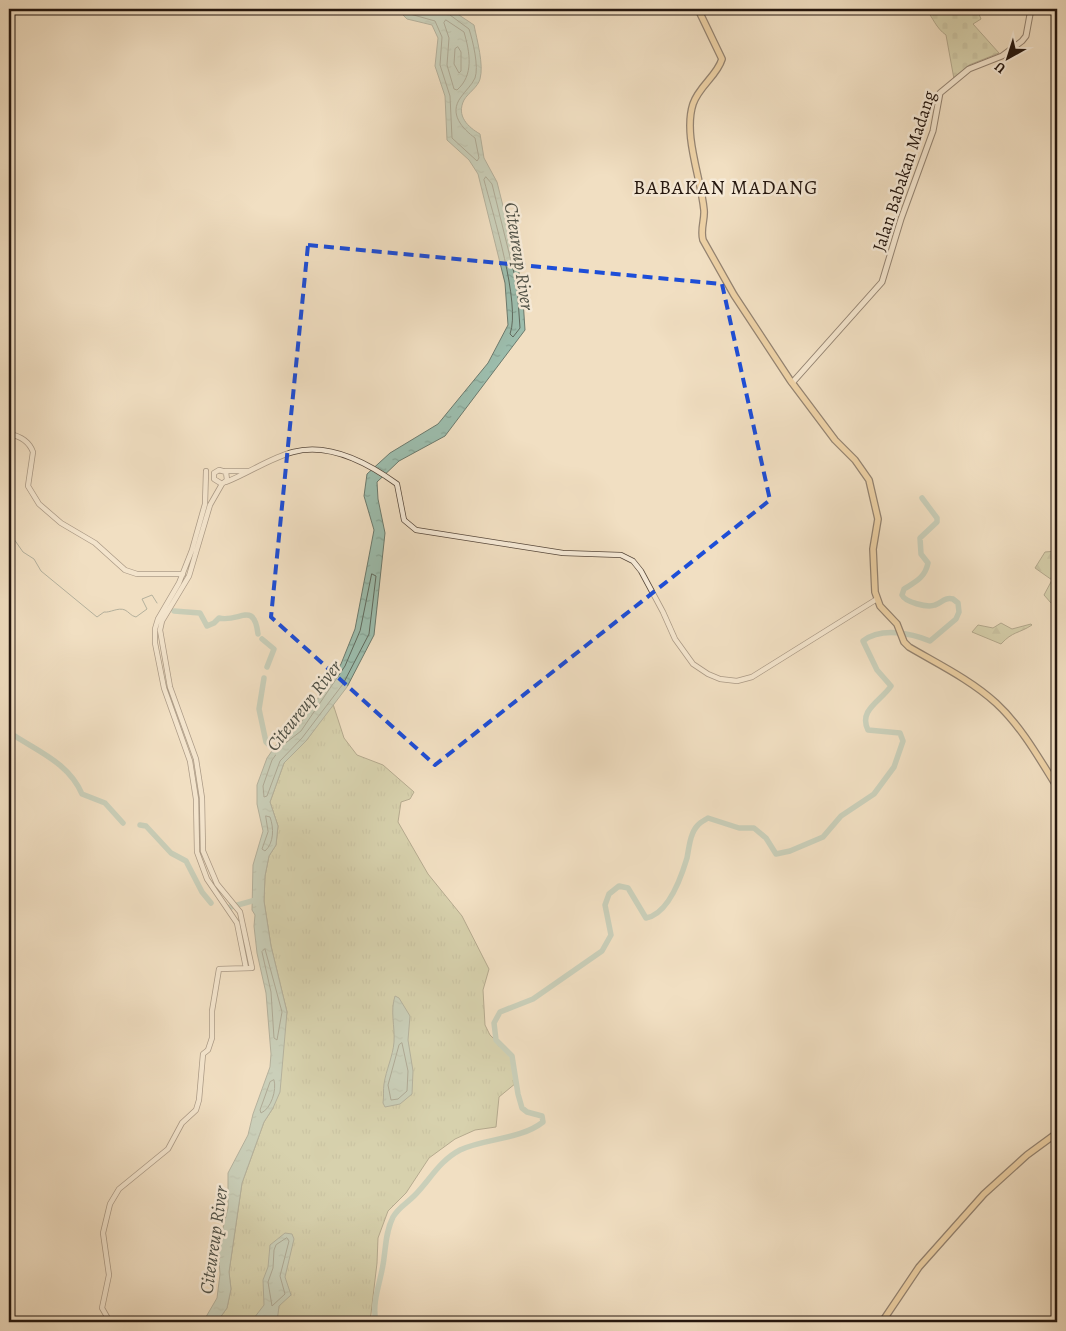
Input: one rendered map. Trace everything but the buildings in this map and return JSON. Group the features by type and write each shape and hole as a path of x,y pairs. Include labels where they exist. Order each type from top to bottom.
{"main road":[{"path":"698,9 722,59 716,70 697,94 692,106 694,153 704,210 702,240 734,295 792,383 837,441 855,460 868,480 878,519 872,566 877,599 900,629 903,640 908,647 963,679 1000,706 1032,748 1057,787"},
{"name":"Jalan Babakan Madang","path":"792,383 803,373 882,282 901,219 933,131 940,93 969,69 1002,56 1022,41 1026,36 1031,9"},
{"path":"798,391 803,373"},
{"path":"882,1322 919,1267 984,1194 1032,1151 1057,1133"}],"street":[{"path":"9,434 18,435 31,447 33,452 28,486 39,504 61,523 95,543 125,570 137,574 183,574 189,576"},
{"path":"252,472 216,471 213,476 215,481 224,483 252,472 292,452 307,450 335,451 369,467 398,487 404,520 416,530 563,553 607,553 629,558 641,571 686,657 703,672 720,679 736,681 752,677 877,599"},
{"path":"206,471 205,504 183,574 158,619 155,630 155,643 164,688 190,761 196,799 197,852 207,879 231,912 236,923 246,968"},
{"path":"110,1322 102,1308 109,1275 103,1233 110,1204 118,1189 168,1149 182,1123 196,1110 199,1100 203,1054 208,1050 212,1038 212,1011 219,969 252,968 240,912 217,884 203,851 202,798 196,759 170,687 161,642 162,621 189,576 210,505 228,476 225,471"}],"highlighted area":[{"path":"308,245 722,284 770,500 435,765 271,617"}],"green space":[{"path":"926,9 977,9 981,19 973,24 999,53 969,65 954,79 946,35 937,26"},
{"path":"1057,551 1057,599 1051,603 1044,595 1052,580 1035,568 1045,552"},
{"path":"1001,623 1012,629 1032,625 1012,635 1001,644 972,632 978,625 993,628"},
{"path":"333,704 344,738 357,755 383,765 414,792 410,799 401,802 398,822 428,874 462,916 489,969 483,990 485,1025 490,1035 512,1056 516,1083 499,1097 496,1127 475,1130 455,1139 429,1158 406,1193 388,1211 378,1238 370,1322 217,1322 227,1308 231,1289 229,1272 242,1183 264,1122 273,1108 287,1012 271,946 264,901 265,876 269,856 276,845 278,826 270,802 284,763 306,741"}],"water":[{"path":"397,9 450,9 474,25 480,52 481,73 477,85 464,100 461,111 464,120 480,134 484,158 497,182 522,285 525,330 445,436 399,461 377,482 378,499 385,533 374,635 347,687 306,741 284,763 270,802 278,826 276,845 269,856 265,876 264,901 271,946 287,1012 280,1092 264,1122 242,1183 229,1272 231,1289 227,1308 217,1322 203,1322 217,1298 220,1274 218,1248 228,1208 228,1173 248,1135 253,1114 270,1067 271,1054 266,993 257,953 254,926 255,915 252,910 253,865 263,831 257,804 257,785 267,758 279,741 297,728 341,664 355,629 374,530 364,496 367,474 390,453 438,424 488,363 508,325 505,283 478,174 469,160 447,140 445,96 435,66 438,38 432,25 407,19"},
{"path":"395,996 399,998 410,1016 408,1040 413,1071 412,1094 400,1104 385,1107 383,1103 384,1086 393,1047 393,1007"},
{"path":"285,1233 292,1234 294,1239 285,1277 291,1295 279,1306 277,1322 251,1322 264,1305 263,1280 268,1267 270,1245"}],"waterway":[{"path":"376,1322 376,1298 389,1227 397,1211 414,1196 440,1165 453,1154 470,1146 513,1136 534,1128 543,1122 542,1116 527,1112 522,1108 512,1056 496,1040 494,1023 500,1012 533,999 602,951 611,935 605,905 609,894 619,886 628,888 646,918 654,915 667,903 677,885 687,858 693,832 703,821 708,818 739,828 754,828 766,838 776,854 790,851 823,837 841,816 874,794 894,767 903,741 900,733 868,730 866,723 868,711 891,686 877,670 863,641 878,634 887,633 905,634 930,641 956,619 959,612 958,603 953,599 947,599 935,605 927,606 912,602 902,595 904,589 919,579 927,568 928,563 921,554 920,538 937,522 937,518 922,498"},
{"path":"9,532 23,552 34,559 41,571 97,617 104,612 120,609 136,617 147,609 142,599 152,595 157,603"},
{"path":"174,611 200,613 207,626 219,618 226,619 249,615 256,624 258,634"},
{"path":"262,639 274,649 267,667"},
{"name":"Citeureup River","path":"264,678 259,709 266,742 279,754"},
{"path":"9,734 44,754 62,767 70,775 82,794 105,803 123,823"},
{"path":"140,825 146,826 171,853 186,861 202,892 211,903"},
{"path":"227,908 259,899"}],"district":[{"name":"BABAKAN MADANG","path":"726,187"}]}
